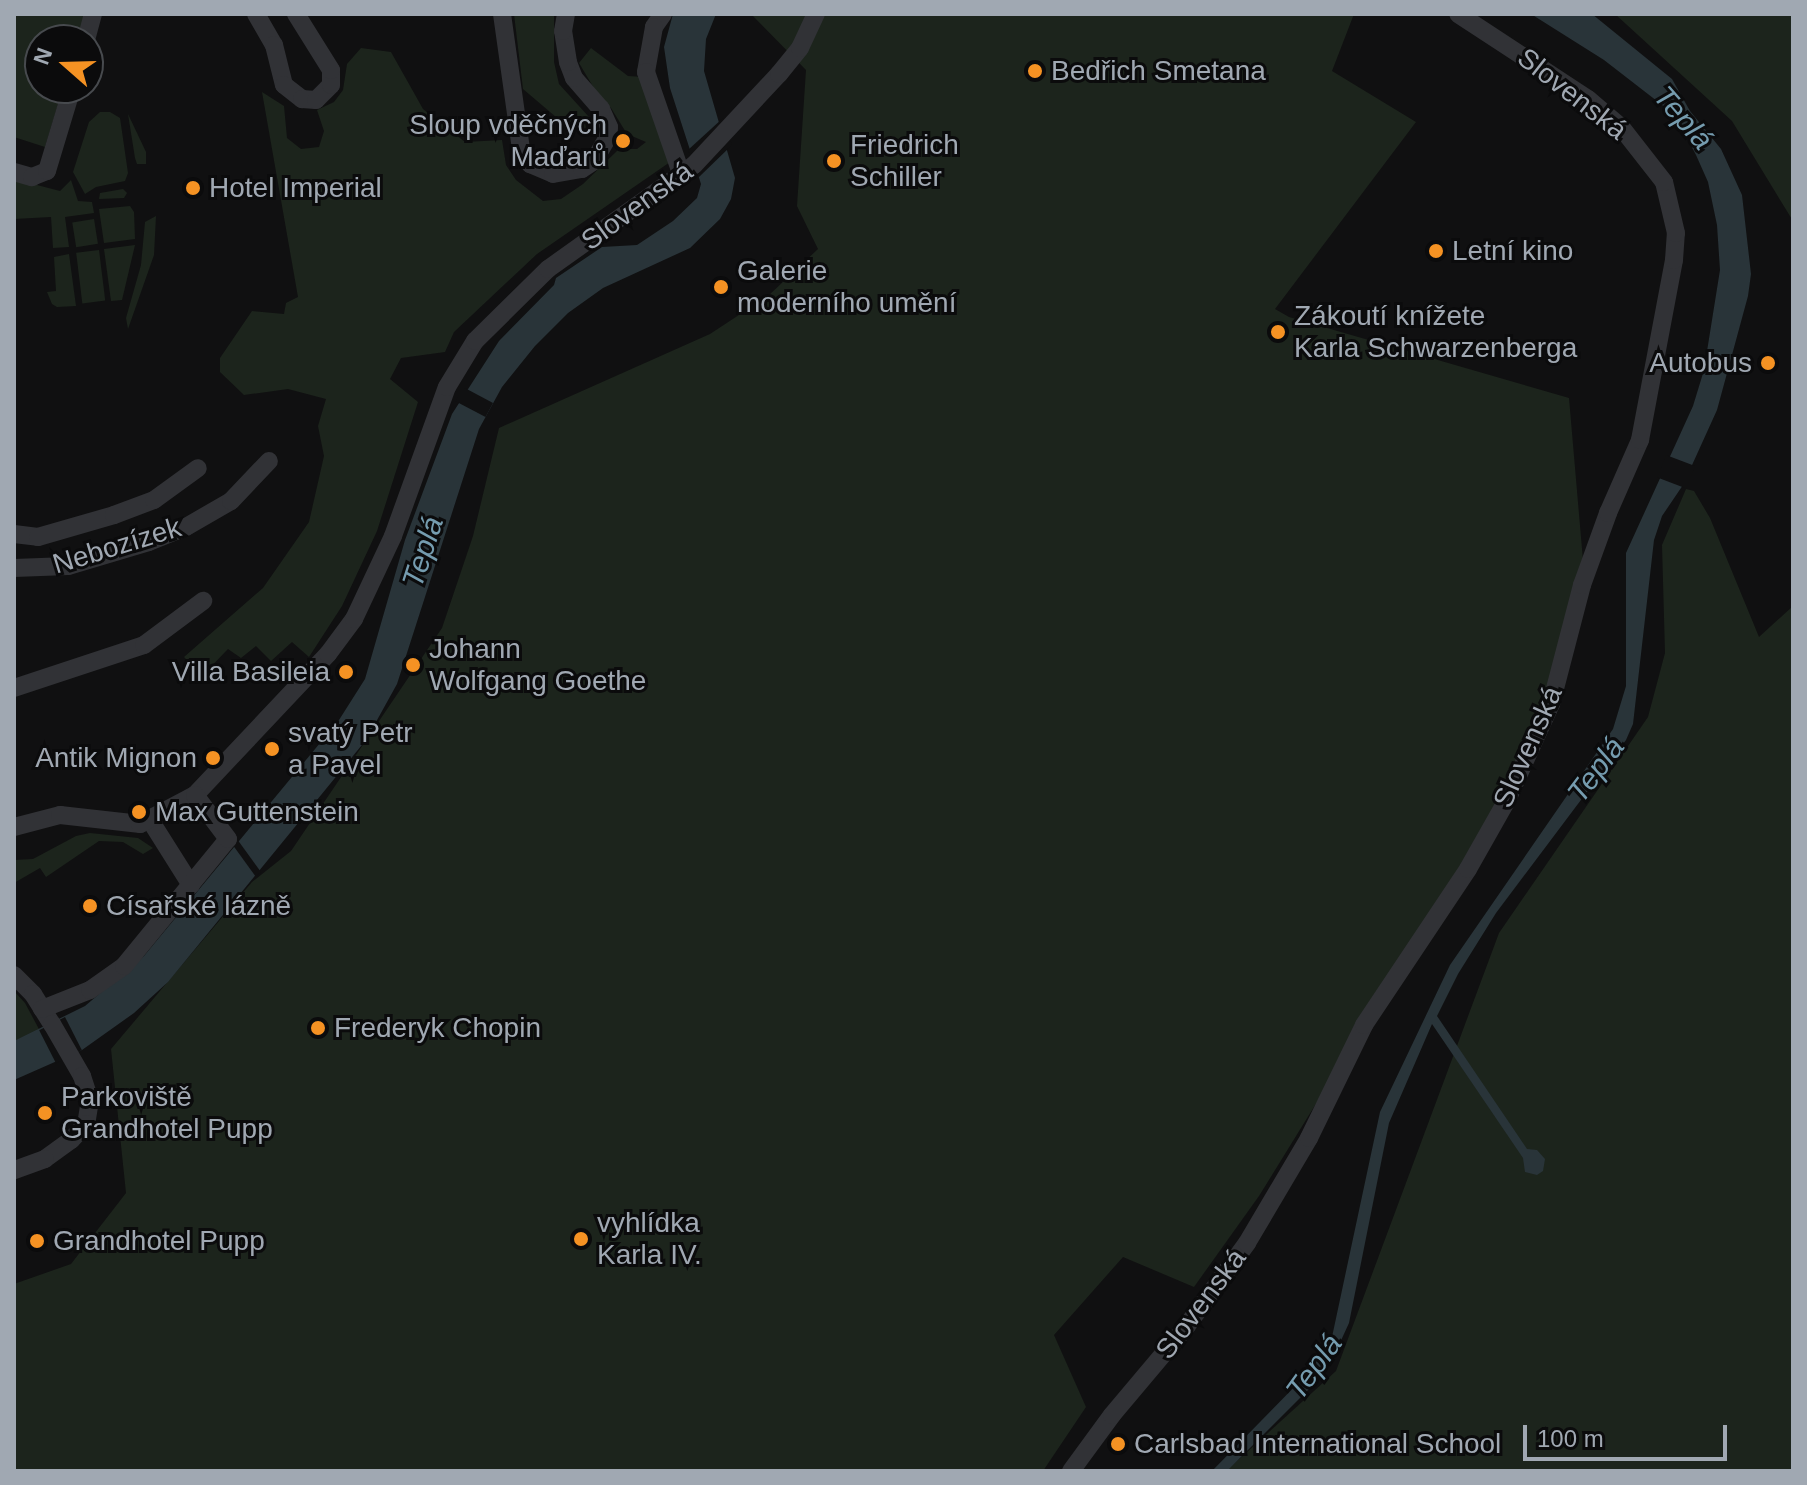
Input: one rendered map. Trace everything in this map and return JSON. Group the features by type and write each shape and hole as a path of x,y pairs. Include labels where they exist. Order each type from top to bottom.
{"street":[{"path":"256,14 274,45 284,85 302,99 316,100 331,85 331,70 296,14"},
{"path":"502,14 521,150 530,164 553,174 582,169 594,161 602,151 609,127 601,109 574,78 564,45 566,14"},
{"path":"663,14 654,27 646,72 688,170"},
{"name":"Slovenská","path":"150,820 195,795 328,654 354,619 393,536 447,387 475,341 538,279 688,170 728,132 800,48 816,14"},
{"name":"Slovenská","path":"1071,1471 1112,1415 1186,1327 1247,1243 1309,1138 1364,1025 1468,869 1507,800 1551,704 1582,585 1608,513 1640,440 1674,260 1674,219 1664,182 1621,127 1588,99 1458,14"},
{"path":"14,172 32,177 47,171 67,104"},
{"name":"Nebozízek","path":"14,568 68,566 149,542 186,527 231,501 269,461"},
{"name":"Nebozízek","path":"14,534 38,537 154,500 198,468"},
{"name":"Nebozízek","path":"38,537 40,569"},
{"path":"14,688 144,645 203,601"},
{"path":"47,1016 124,966 228,839 195,795"},
{"path":"14,827 60,815 126,823 150,820 191,885"},
{"path":"14,975 47,1016 82,1076 90,1100 86,1124 45,1159 14,1170"}],"shaded area":[{"path":"14,14 85,14 82,24 24,24 24,104 58,104 45,147 14,137"},
{"path":"514,14 554,16 554,62 559,84 589,117 591,128 570,129 523,89"},
{"path":"751,14 1354,14 1332,71 1416,122 1275,309 1289,317 1569,398 1584,572 1542,737 1259,1196 1194,1287 1123,1257 1054,1335 1086,1407 1043,1471 14,1471 14,1284 71,1264 126,1193 111,1049 252,882 291,851 442,628 473,536 499,428 710,334 768,296 818,249 797,206 806,70"},
{"path":"1615,14 1793,14 1793,221 1732,121"},
{"path":"361,48 391,52 423,109 465,142 502,140 506,165 516,180 543,201 561,199 583,184 619,149 637,149 646,142 627,134 579,63 591,48 628,76 644,77 673,160 537,254 454,332 445,352 401,358 390,379 418,402 377,531 342,606 309,657 292,642 271,661 256,646 241,658 228,649 202,676 184,657 263,588 309,522 324,456 318,426 326,399 288,389 244,395 220,372 220,358 252,311 284,314 286,303 298,297 262,92 284,106 287,138 301,149 319,147 324,131 317,110 334,102 343,90 347,64"},
{"path":"100,112 110,112 120,118 128,173 125,181 96,187 85,194 73,172 89,122"},
{"path":"128,114 146,152 146,164 137,164"},
{"path":"14,179 60,191 71,180 78,201 92,202 94,213 65,217 69,247 53,248 51,217 14,219"},
{"path":"123,189 127,193 124,198 99,199 100,193"},
{"path":"130,206 134,212 135,239 104,243 99,209"},
{"path":"156,216 154,255 128,329 126,318 141,265 145,222"},
{"path":"94,219 98,244 76,247 72,222"},
{"path":"135,245 122,300 111,301 104,249"},
{"path":"99,250 105,301 82,303 76,253"},
{"path":"69,254 76,306 57,307 52,304 47,292 56,291 54,257"},
{"path":"1686,489 1694,491 1710,518 1759,637 1793,606 1793,1471 1226,1471 1336,1371 1499,933 1648,717 1665,653 1662,545"},
{"path":"90,833 138,838 153,848 143,854 123,842 99,841 46,877 40,868 14,883 14,860 33,859 76,836"},
{"path":"14,991 25,1003 40,1031 14,1041"}],"water":[{"name":"Teplá","path":"673,14 716,14 706,39 704,71 735,178 731,199 720,219 690,248 603,288 568,313 535,346 502,387 479,429 397,684 366,740 168,982 134,1013 82,1050 14,1080 14,1041 85,1006 144,956 339,720 365,679 405,540 452,414 499,341 554,285 556,278 602,247 637,245 673,221 697,198 701,184 670,88 664,47"},
{"name":"Teplá","path":"1531,14 1592,14 1672,79 1690,111 1721,149 1742,195 1751,274 1748,296 1717,410 1683,485 1662,516 1654,540 1633,724 1626,740 1496,913 1458,974 1437,1016 1527,1149 1537,1150 1545,1159 1543,1171 1537,1175 1525,1172 1523,1158 1432,1024 1389,1123 1349,1323 1338,1347 1317,1381 1227,1471 1212,1471 1305,1376 1332,1337 1380,1112 1450,965 1613,729 1626,686 1626,553 1693,406 1704,370 1720,270 1717,225 1708,182 1696,155 1675,115 1604,60"}],"pier":[{"path":"723,118 732,145 698,178 688,150"},
{"path":"463,387 493,403 486,417 455,401"},
{"path":"1666,455 1695,466 1686,489 1657,477"},
{"path":"237,839 261,872 255,876 231,843"},
{"path":"65,1017 82,1050 56,1063 39,1030"}],"place":[{"name":"Bedřich Smetana","path":"1035,71"},
{"name":"Sloup vděčných Maďarů","path":"623,141"},
{"name":"Friedrich Schiller","path":"834,161"},
{"name":"Hotel Imperial","path":"193,188"},
{"name":"Letní kino","path":"1436,251"},
{"name":"Galerie moderního umění","path":"721,287"},
{"name":"Zákoutí knížete Karla Schwarzenberga","path":"1278,332"},
{"name":"Autobus","path":"1768,363"},
{"name":"Johann Wolfgang Goethe","path":"413,665"},
{"name":"Villa Basileia","path":"346,672"},
{"name":"svatý Petr a Pavel","path":"272,749"},
{"name":"Antik Mignon","path":"213,758"},
{"name":"Max Guttenstein","path":"139,812"},
{"name":"Císařské lázně","path":"90,906"},
{"name":"Frederyk Chopin","path":"318,1028"},
{"name":"Parkoviště Grandhotel Pupp","path":"45,1113"},
{"name":"vyhlídka Karla IV.","path":"581,1239"},
{"name":"Grandhotel Pupp","path":"37,1241"},
{"name":"Carlsbad International School","path":"1118,1444"}]}
